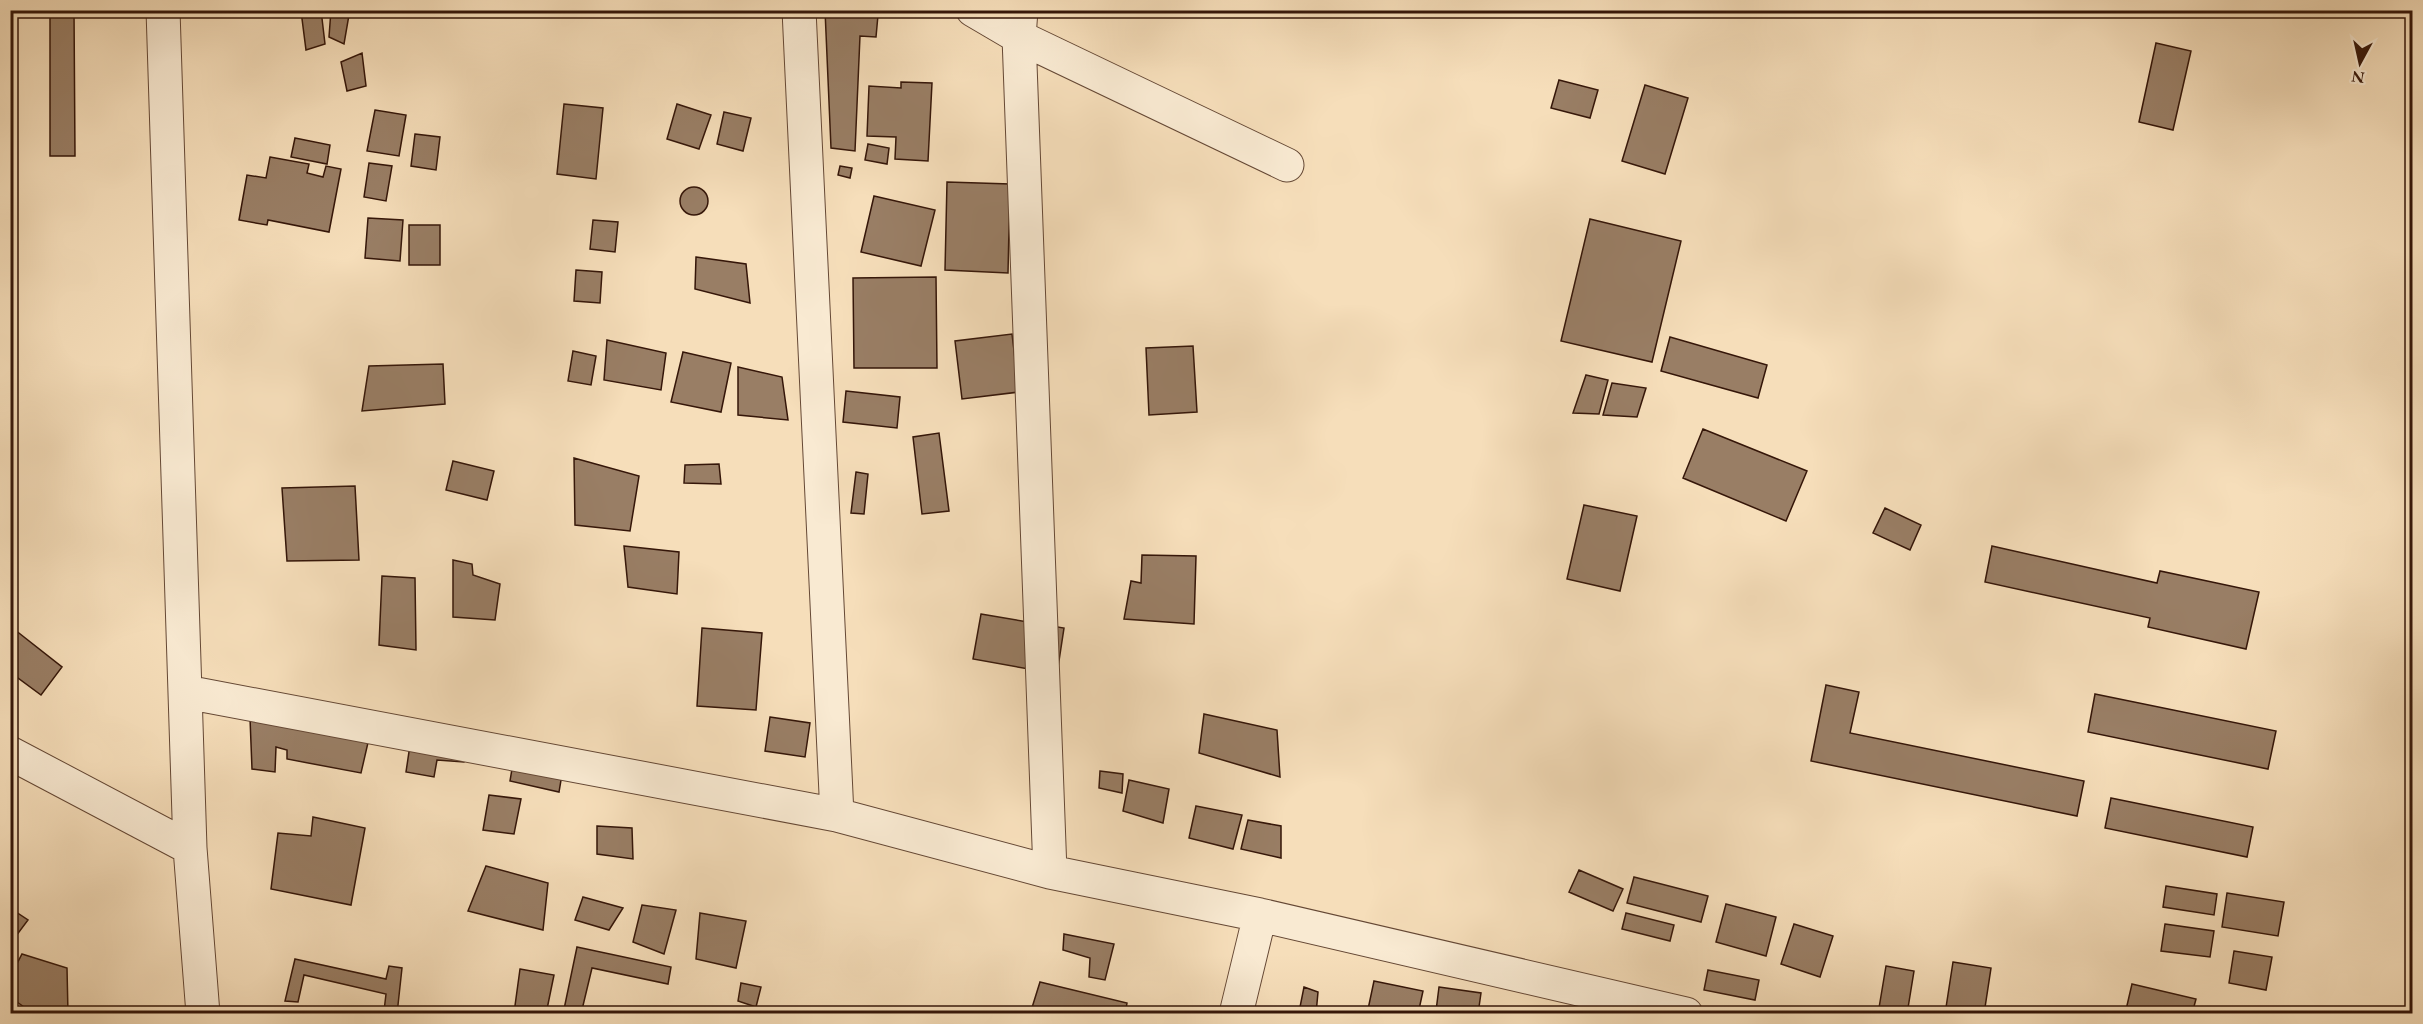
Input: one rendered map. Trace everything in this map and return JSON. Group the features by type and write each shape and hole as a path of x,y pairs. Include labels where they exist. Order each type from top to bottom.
{"street":[{"path":"163,10 190,848 203,1014"},
{"path":"799,10 837,815"},
{"path":"973,10 1020,24 1287,165"},
{"path":"1020,24 1050,872"},
{"path":"186,692 837,815 1050,872 1260,915 1686,1014"},
{"path":"10,753 190,848"},
{"path":"1236,1014 1260,915"}],"building":[{"path":"50,10 74,10 75,156 50,156"},
{"path":"321,10 325,44 306,50 301,11"},
{"path":"331,10 338,10 349,15 344,44 329,37"},
{"path":"825,10 863,10 878,15 876,37 860,36 855,151 831,148"},
{"path":"1274,10 1298,10 1298,16 1274,14"},
{"path":"2156,43 2191,51 2173,130 2139,122"},
{"path":"362,53 366,86 347,91 341,62"},
{"path":"1559,80 1598,90 1590,118 1551,108"},
{"path":"901,82 932,83 928,161 895,159 896,137 867,136 869,86 901,88"},
{"path":"1645,85 1688,98 1665,174 1622,161"},
{"path":"564,104 603,108 596,179 557,174"},
{"path":"677,104 711,115 699,149 667,139"},
{"path":"375,110 406,115 399,156 367,151"},
{"path":"724,112 751,118 743,151 717,144"},
{"path":"415,134 440,137 436,170 411,166"},
{"path":"295,138 330,145 327,164 291,157"},
{"path":"868,144 889,148 887,164 865,160"},
{"path":"270,157 309,164 307,173 323,177 326,166 341,169 329,232 268,220 267,225 239,220 247,175 266,178"},
{"path":"369,163 392,166 386,201 364,197"},
{"path":"840,166 852,168 850,178 838,175"},
{"path":"947,182 1010,184 1008,273 945,270"},
{"path":"694,187 704,191 708,201 704,211 694,215 684,211 680,201 684,191"},
{"path":"874,196 935,210 921,266 861,252"},
{"path":"368,218 403,220 400,261 365,258"},
{"path":"1590,219 1681,241 1652,362 1561,341"},
{"path":"593,220 618,222 615,252 590,249"},
{"path":"409,225 440,225 440,265 409,265"},
{"path":"696,257 746,264 750,303 695,289"},
{"path":"576,270 602,272 600,303 574,301"},
{"path":"936,277 937,368 854,368 853,278"},
{"path":"1012,334 1019,392 962,399 955,341"},
{"path":"1670,337 1767,365 1758,398 1661,371"},
{"path":"607,340 666,353 661,390 604,380"},
{"path":"1193,346 1197,412 1149,415 1146,348"},
{"path":"573,351 596,356 591,385 568,381"},
{"path":"683,352 731,363 721,412 671,402"},
{"path":"443,364 445,404 362,411 369,366"},
{"path":"738,367 782,377 788,420 738,415"},
{"path":"1586,375 1608,380 1599,414 1573,413"},
{"path":"1612,383 1646,388 1637,417 1603,415"},
{"path":"846,391 900,397 897,428 843,422"},
{"path":"1703,429 1807,471 1786,521 1683,478"},
{"path":"939,433 949,511 922,514 913,437"},
{"path":"574,458 639,476 630,531 575,525"},
{"path":"453,461 494,471 487,500 446,490"},
{"path":"719,464 721,484 684,483 685,465"},
{"path":"856,472 868,474 864,514 851,513"},
{"path":"355,486 359,560 287,561 282,488"},
{"path":"1584,505 1637,516 1620,591 1567,579"},
{"path":"1885,508 1921,525 1910,550 1873,533"},
{"path":"624,546 679,552 677,594 628,587"},
{"path":"1992,546 2157,583 2160,571 2259,592 2246,649 2148,627 2150,618 1985,582"},
{"path":"1142,555 1196,556 1194,624 1124,619 1131,581 1141,583"},
{"path":"453,560 472,564 473,575 500,584 495,620 453,617"},
{"path":"382,576 415,578 416,650 379,645"},
{"path":"981,614 1064,628 1057,674 973,659"},
{"path":"10,626 62,667 41,695 10,672"},
{"path":"702,628 762,633 756,710 697,706"},
{"path":"1826,685 1859,692 1850,733 2084,781 2077,816 1811,761"},
{"path":"2095,694 2276,731 2268,769 2088,732"},
{"path":"1204,714 1277,730 1280,777 1199,753"},
{"path":"770,717 810,723 805,757 765,751"},
{"path":"250,718 370,734 361,773 287,759 287,750 276,747 275,772 252,769"},
{"path":"410,745 466,757 464,762 437,760 434,777 406,772"},
{"path":"513,763 562,774 559,792 510,781"},
{"path":"1100,771 1123,774 1122,793 1099,788"},
{"path":"1129,780 1169,789 1163,823 1123,811"},
{"path":"489,795 521,799 514,834 483,830"},
{"path":"2111,798 2253,827 2247,857 2105,828"},
{"path":"1196,806 1242,815 1233,849 1189,838"},
{"path":"313,817 365,828 351,905 271,889 278,833 311,836"},
{"path":"1248,820 1281,826 1281,858 1241,849"},
{"path":"597,826 632,828 633,859 597,854"},
{"path":"486,866 548,883 543,930 468,911"},
{"path":"1579,870 1623,889 1613,911 1569,892"},
{"path":"1634,877 1708,896 1701,922 1627,903"},
{"path":"2166,886 2217,894 2214,915 2163,907"},
{"path":"2227,893 2284,902 2278,936 2222,927"},
{"path":"583,897 623,908 609,930 575,920"},
{"path":"1726,904 1776,917 1766,956 1716,942"},
{"path":"642,905 676,910 664,954 633,942"},
{"path":"10,908 28,920 10,944"},
{"path":"700,913 746,921 736,968 696,959"},
{"path":"1626,913 1674,925 1670,941 1622,929"},
{"path":"1794,924 1833,936 1820,977 1781,964"},
{"path":"2165,924 2214,931 2210,957 2161,951"},
{"path":"1064,934 1114,944 1105,980 1089,977 1090,958 1063,950"},
{"path":"577,947 671,967 668,984 592,968 581,1014 563,1014"},
{"path":"2234,951 2272,957 2266,990 2229,983"},
{"path":"22,954 67,968 68,1014 34,1014 10,997 10,977"},
{"path":"295,959 386,979 389,966 402,968 397,1014 384,1011 386,994 304,975 298,1002 285,1001"},
{"path":"1953,962 1991,968 1984,1014 1945,1014"},
{"path":"1886,966 1914,971 1907,1014 1878,1014"},
{"path":"520,969 554,975 546,1014 514,1013"},
{"path":"1708,970 1759,980 1755,1000 1704,990"},
{"path":"1374,981 1423,991 1418,1014 1367,1014"},
{"path":"1040,982 1127,1003 1125,1014 1030,1014"},
{"path":"741,983 761,987 756,1007 738,1001"},
{"path":"2132,984 2196,999 2192,1014 2125,1014"},
{"path":"1304,987 1318,992 1316,1014 1299,1012"},
{"path":"1439,987 1481,993 1478,1014 1436,1011"}]}
